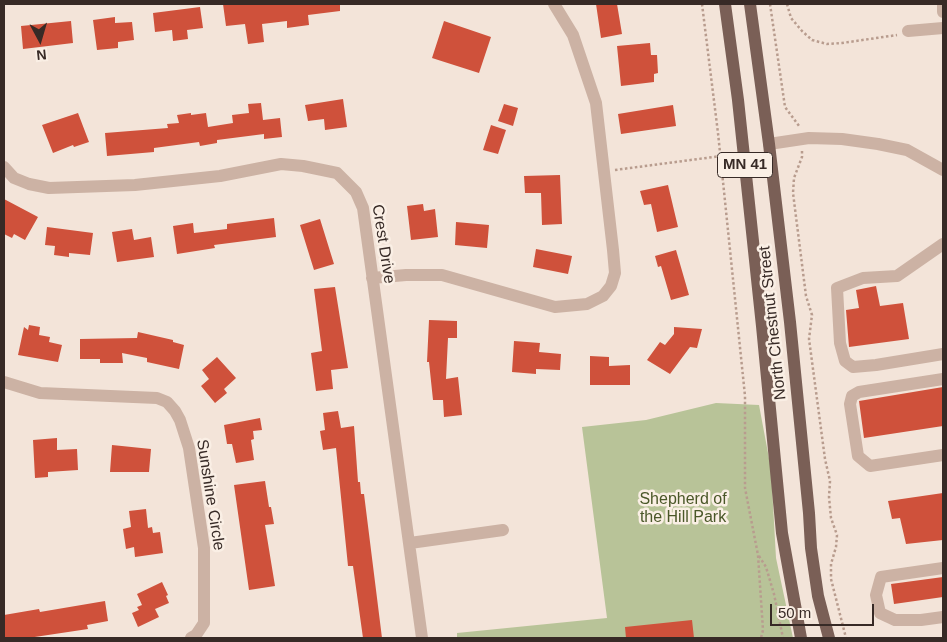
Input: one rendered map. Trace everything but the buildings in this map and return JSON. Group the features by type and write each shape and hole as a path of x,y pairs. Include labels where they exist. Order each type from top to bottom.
{"main road":[{"name":"North Chestnut Street","path":"725,4 738,100 762,316 782,533 801,638"},
{"name":"North Chestnut Street","path":"750,4 770,144 792,341 811,548 818,596 829,638"}],"street":[{"path":"372,278 406,275 442,275 555,307 587,304 603,296 611,286 615,273 596,103 574,35 554,4"},
{"path":"943,4 943,12"},
{"path":"908,30 943,28"},
{"path":"770,144 809,138 842,139 878,144 907,150 943,170"},
{"name":"Crest Drive","path":"4,167 14,178 29,184 49,188 135,185 220,176 281,164 303,166 336,173 356,192 363,208 422,638"},
{"path":"943,244 897,276 863,278 837,288 840,343 845,361 853,367 943,354"},
{"path":"943,379 859,392 852,396 850,404 858,456 870,466 943,454"},
{"name":"Sunshine Circle","path":"4,382 40,393 157,398 167,402 175,411 189,448 204,548 204,622 196,635 191,638"},
{"path":"410,543 504,530"},
{"path":"943,568 881,577 876,596 880,613 895,620 921,620 943,617"}],"path":[{"path":"702,4 721,156 745,396 745,488 758,555 763,630 761,638"},
{"path":"770,4 785,107 799,126 802,157 794,178 793,193 806,296 812,315 809,339 825,459 830,481 831,518 837,535 836,548 831,564 831,579 846,638"},
{"path":"787,4 791,18 802,32 812,40 827,44 898,34 908,30"},
{"path":"604,171 721,156"},
{"path":"758,555 766,567 769,576 783,638"}],"green space":[{"name":"Shepherd of the Hill Park","path":"716,403 759,405 771,469 776,558 793,638 457,638 457,633 607,618 582,427 646,420"}]}
